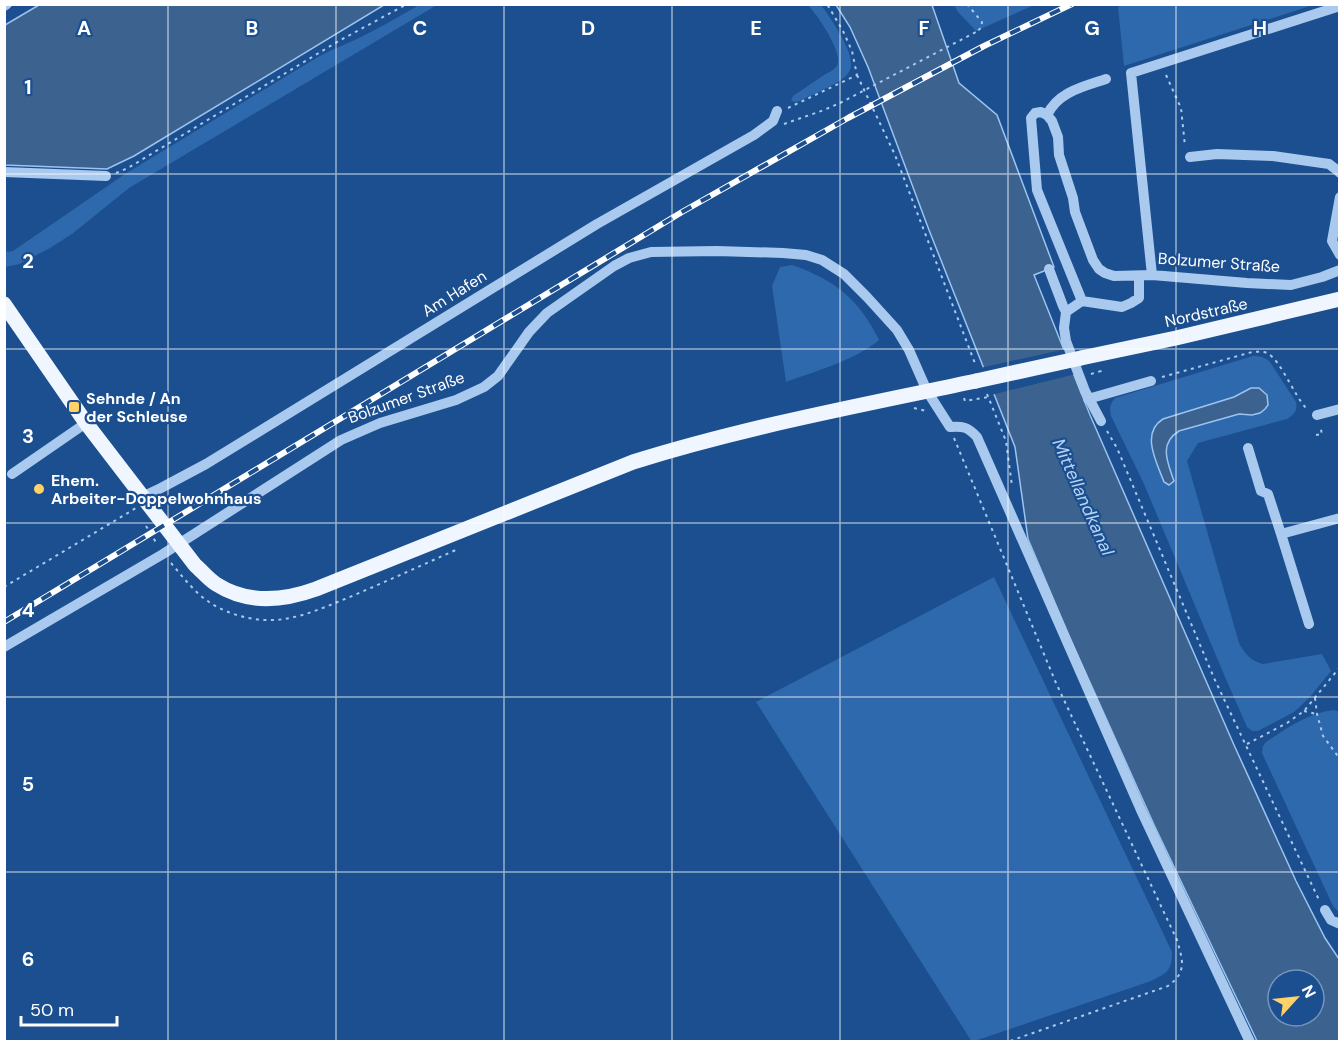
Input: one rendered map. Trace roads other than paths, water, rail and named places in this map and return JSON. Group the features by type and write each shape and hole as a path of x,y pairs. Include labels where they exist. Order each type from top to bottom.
{"main road":[{"name":"Nordstraße","path":"927,391 1176,338 1340,299"},
{"path":"4,304 86,423 195,565 215,583 232,593 266,599 297,595 633,462 731,434 927,391"}],"street":[{"path":"1066,312 1082,301 1122,307 1139,298 1142,276 1131,73 1340,6"},
{"path":"1082,301 1038,190 1031,118 1035,113 1041,112 1047,115 1052,104 1072,91 1106,79"},
{"name":"Am Hafen","path":"144,500 569,241 738,144 770,124 776,117 777,111"},
{"name":"Bolzumer Straße","path":"1047,115 1058,137 1059,155 1073,198 1075,212 1093,261 1105,273 1114,276 1291,285 1322,278 1340,270"},
{"path":"1190,157 1217,154 1273,156 1329,164 1340,173"},
{"path":"4,172 106,176"},
{"path":"1340,197 1332,241 1340,255"},
{"name":"Bolzumer Straße","path":"4,647 178,544 341,440 380,423 456,400 484,387 498,376 529,332 548,313 614,266 629,258 651,252 717,250 806,255 822,260 844,274 897,330 909,350 927,391 950,427 961,426 970,430 976,437 1141,810 1250,1041"},
{"path":"1049,269 1066,312 1064,328 1066,341 1088,399 1101,421"},
{"path":"1088,399 1151,381"},
{"path":"1317,415 1340,409"},
{"path":"12,474 86,423"},
{"path":"1248,448 1261,491 1268,494 1309,624"},
{"path":"1281,534 1340,518"},
{"path":"1325,910 1331,920 1340,924"}],"water":[{"path":"39,5 384,5 134,156 107,169 5,165 5,25"},
{"name":"Mittellandkanal","path":"836,5 932,5 959,83 997,115 1054,267 1034,275 1090,415 1296,881 1325,938 1339,959 1339,1041 1257,1041 1155,827 1028,539 1015,447 929,230 868,67 850,27"},
{"path":"1251,388 1259,388 1267,395 1268,405 1260,413 1239,414 1179,431 1173,436 1166,454 1174,481 1169,485 1164,482 1152,449 1152,432 1156,425 1163,419 1234,397"}],"railway":[{"path":"4,622 682,212 848,118 984,46 1072,4"}],"place":[{"name":"Sehnde / An der Schleuse","path":"74,407"},
{"name":"Ehem. Arbeiter-Doppelwohnhaus","path":"39,489"}]}
